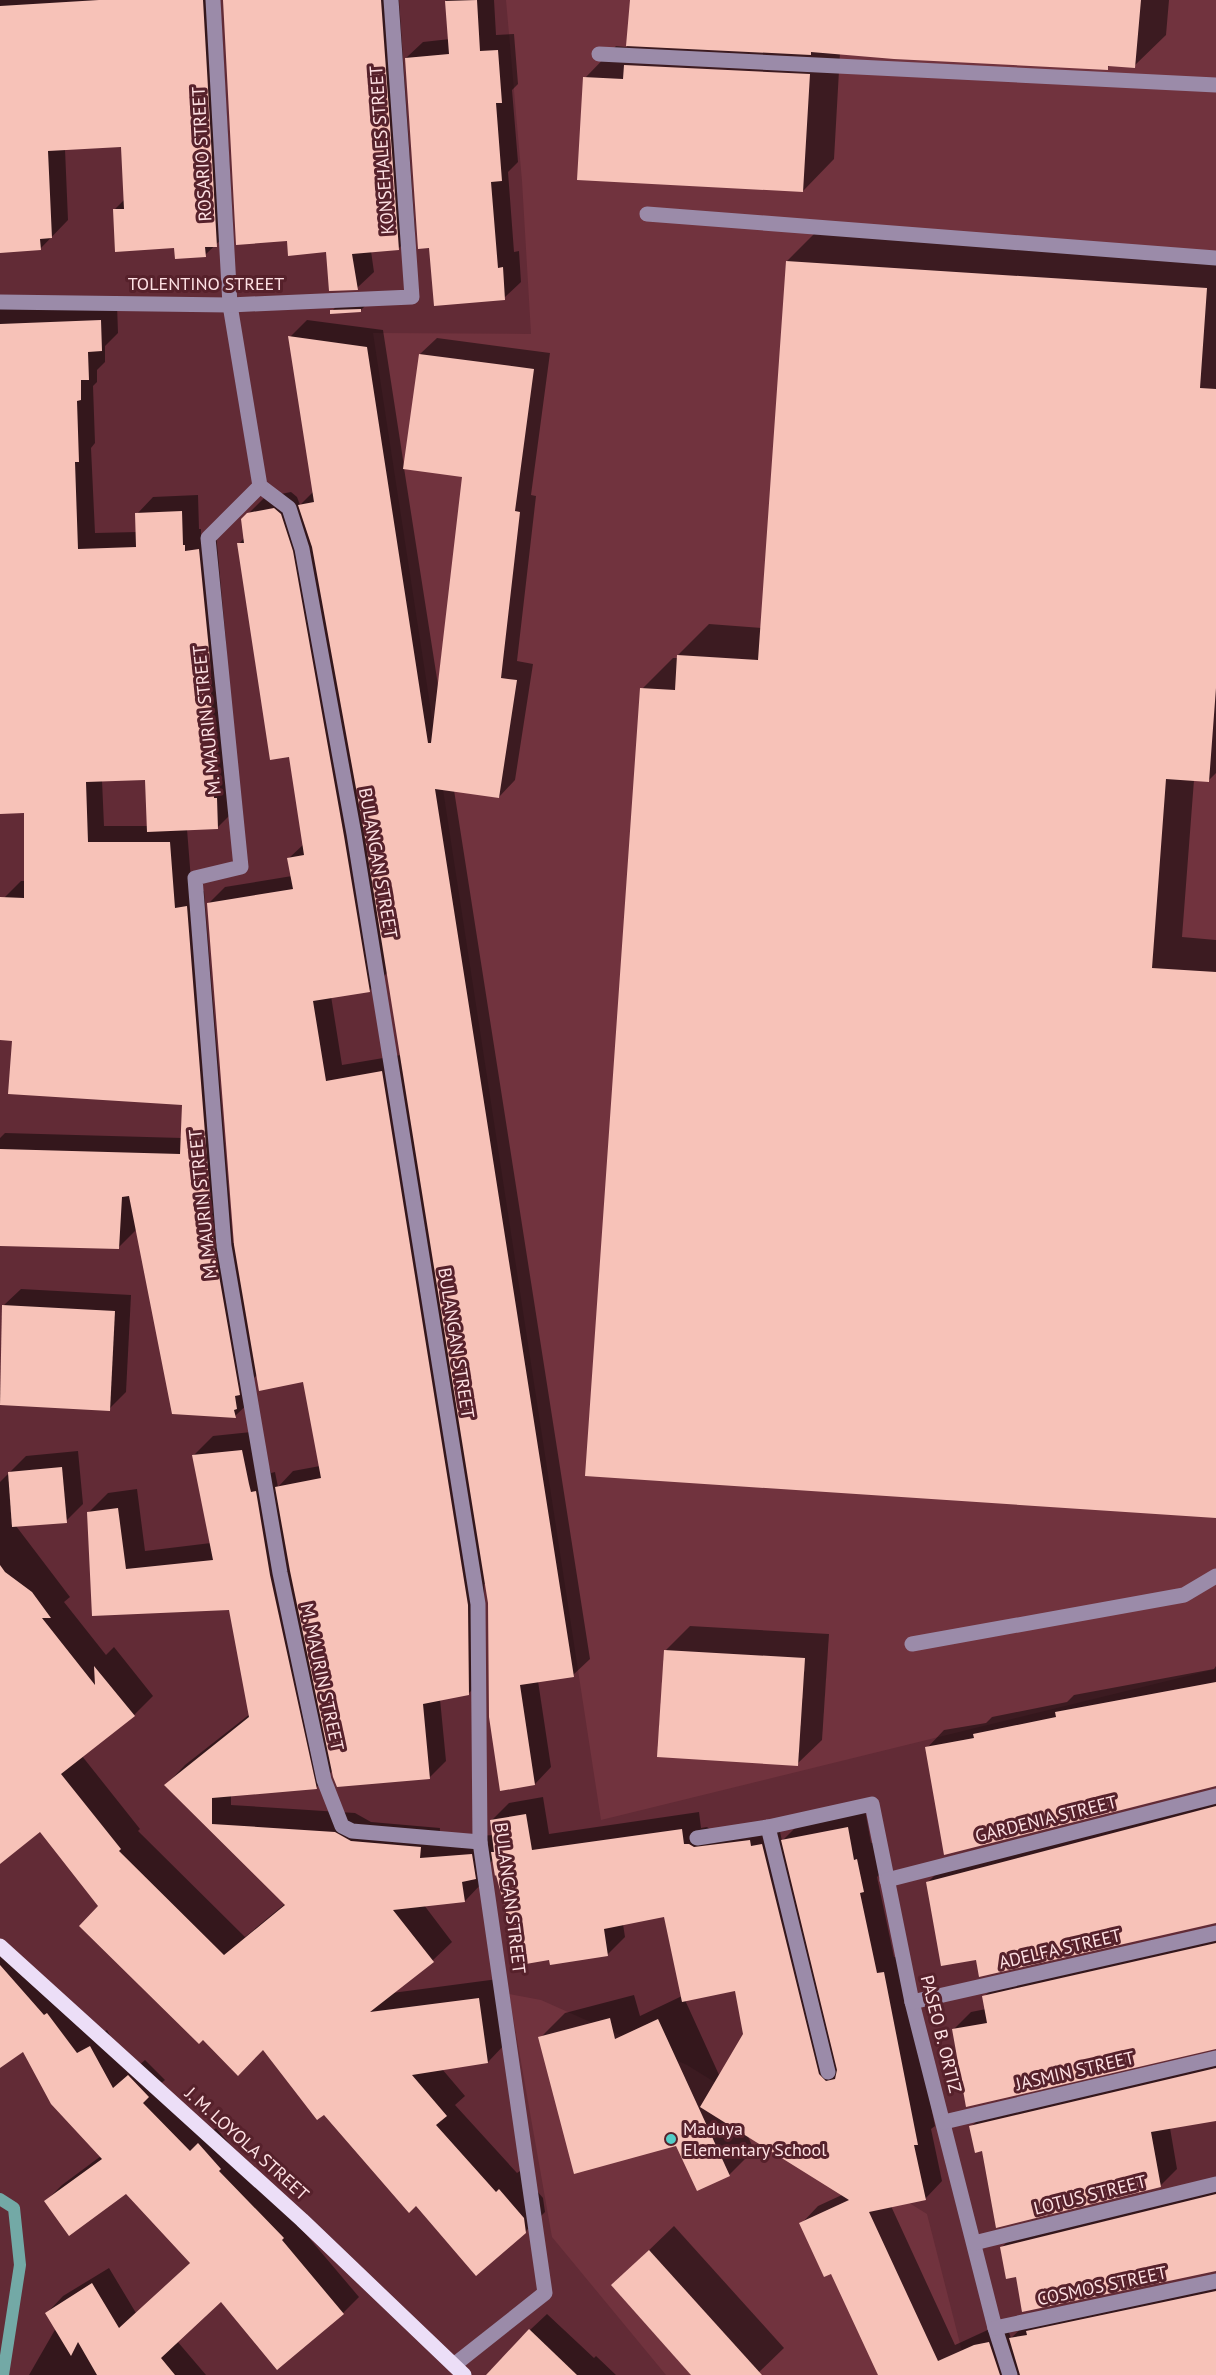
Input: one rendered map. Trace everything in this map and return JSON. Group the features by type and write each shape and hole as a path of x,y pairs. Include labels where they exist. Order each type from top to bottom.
{"main road":[{"name":"J. M. LOYOLA STREET","path":"0,1947 302,2220 459,2370"}],"street":[{"name":"ROSARIO STREET","path":"213,0 230,305"},
{"name":"KONSEHALES STREET","path":"391,0 412,297"},
{"path":"600,54 1216,86"},
{"path":"647,214 1216,258"},
{"name":"TOLENTINO STREET","path":"0,302 230,305 412,297"},
{"path":"230,305 260,486"},
{"name":"M. MAURIN STREET","path":"260,486 208,538 241,867 195,878 224,1246 280,1572 324,1780 342,1826 352,1831 480,1842"},
{"name":"BULANGAN STREET","path":"260,486 289,508 302,549 369,928 478,1604 480,1842 546,2293 459,2370"},
{"path":"912,1644 1184,1595 1216,1576"},
{"name":"GARDENIA STREET","path":"887,1880 1216,1796"},
{"name":"PASEO B. ORTIZ","path":"697,1838 768,1827 872,1804 912,2002 1010,2375"},
{"path":"768,1827 828,2072"},
{"name":"ADELFA STREET","path":"912,2002 1216,1934"},
{"name":"JASMIN STREET","path":"944,2122 1216,2058"},
{"name":"LOTUS STREET","path":"974,2243 1216,2184"},
{"name":"COSMOS STREET","path":"996,2328 1216,2281"}],"shaded area":[{"path":"506,0 1216,0 1216,1669 601,1820 373,333 531,334 522,181"},
{"name":"Maduya Elementary School","path":"509,1994 541,2000 687,2065 927,2214 968,2375 666,2375 552,2237"}],"building":[{"path":"99,0 203,0 217,247 205,247 206,257 175,259 174,248 115,252 113,209 124,209 121,147 48,151 52,238 40,239 41,250 0,253 0,6"},
{"path":"223,0 381,0 399,250 352,254 358,290 329,291 326,252 288,256 287,241 236,245"},
{"path":"477,0 480,51 498,50 502,103 496,103 502,181 491,182 498,268 503,267 505,300 434,306 429,248 418,249 405,58 449,54 445,1"},
{"path":"630,0 1141,0 1135,68 1108,66 1108,70 894,59 811,52 811,55 626,46"},
{"path":"624,65 810,74 803,192 577,180 583,77 623,79"},
{"path":"786,261 1207,288 1200,388 1216,389 1216,688 1209,782 1166,779 1152,968 1216,972 1216,1518 585,1476 640,688 675,690 677,655 758,660"},
{"path":"361,309 361,312 330,314 330,310"},
{"path":"101,320 102,351 88,352 89,380 81,380 81,400 77,401 79,462 75,462 78,549 136,547 135,513 182,511 185,551 199,549 210,660 214,798 217,798 218,829 147,832 145,780 86,782 88,842 170,842 175,908 187,906 214,1247 240,1395 235,1396 236,1418 172,1414 129,1196 122,1197 119,1249 0,1246 0,1149 180,1154 182,1105 8,1094 12,1041 0,1040 0,897 24,898 24,813 0,814 0,324"},
{"path":"288,336 367,347 428,743 431,743 462,477 403,469 419,354 534,369 515,511 520,512 501,678 517,680 499,798 435,789 574,1677 520,1685 535,1785 500,1791 489,1717 488,1603 364,832 312,547 298,505 314,502"},
{"path":"274,508 281,514 293,551 370,992 313,1001 326,1081 382,1071 468,1605 469,1695 423,1704 430,1779 337,1787 290,1571 275,1487 321,1478 303,1382 259,1391 234,1245 207,903 293,889 287,858 304,855 289,757 270,760 237,543 244,543 241,519 247,513"},
{"path":"2,1305 115,1311 110,1411 0,1405"},
{"path":"242,1450 251,1492 256,1491 270,1575 317,1789 212,1798 212,1824 335,1832 351,1841 421,1847 420,1858 472,1854 476,1879 462,1882 465,1902 393,1910 434,1962 370,2012 479,1998 488,2063 412,2075 447,2116 436,2125 496,2192 499,2189 524,2218 526,2233 476,2276 416,2206 409,2213 324,2115 317,2120 263,2050 238,2076 203,2040 199,2044 79,1926 98,1906 40,1832 0,1864 0,1565 5,1572 32,1592 51,1618 42,1618 95,1685 94,1666 135,1716 61,1774 121,1849 119,1851 224,1955 285,1905 164,1785 249,1717 229,1610 92,1616 87,1512 118,1508 126,1569 213,1560 192,1455"},
{"path":"62,1467 67,1523 12,1527 8,1472"},
{"path":"664,1650 805,1658 798,1766 657,1757"},
{"path":"1216,1682 1216,1786 944,1855 925,1747 974,1738 973,1734 1056,1717 1055,1712"},
{"path":"1216,1806 1216,1923 979,1977 976,1960 941,1966 926,1882"},
{"path":"526,1814 532,1850 682,1829 684,1844 694,1847 750,1840 751,1846 762,1844 819,2074 826,2081 835,2079 837,2070 781,1840 848,1827 854,1860 857,1859 864,1892 860,1893 877,1973 884,1972 918,2145 914,2145 926,2200 869,2212 938,2361 974,2345 989,2342 1000,2375 878,2375 831,2274 824,2277 799,2223 849,2200 700,2107 743,2034 735,1991 682,2002 664,1917 604,1929 608,1956 550,1965 549,1960 520,1965 495,1876 491,1852 494,1852 490,1820"},
{"path":"1216,1943 1216,2049 966,2107 952,2029 987,2023 982,1996"},
{"path":"0,1965 44,2015 47,2013 77,2053 90,2046 113,2088 128,2075 149,2097 143,2103 190,2151 198,2143 221,2169 219,2171 284,2238 282,2240 344,2314 277,2370 221,2302 161,2358 175,2375 97,2375 78,2342 71,2356 45,2313 92,2283 119,2328 190,2263 126,2194 69,2236 44,2201 102,2159 51,2104 23,2052 0,2068"},
{"path":"610,2018 615,2039 658,2019 730,2176 697,2191 676,2146 574,2174 538,2037"},
{"path":"1216,2068 1216,2121 1151,2132 1161,2187 996,2228 982,2151 975,2153 969,2126"},
{"path":"1216,2194 1216,2271 1022,2312 1016,2277 1006,2279 1000,2247"},
{"path":"649,2250 762,2375 691,2375 611,2285"},
{"path":"1216,2291 1216,2375 1020,2375 1009,2338 1027,2335 1026,2331"},
{"path":"529,2329 577,2375 486,2375"}],"waterway":[{"path":"0,2199 14,2208 20,2265 3,2375"}],"place":[{"name":"Maduya Elementary School","path":"671,2139"}]}
